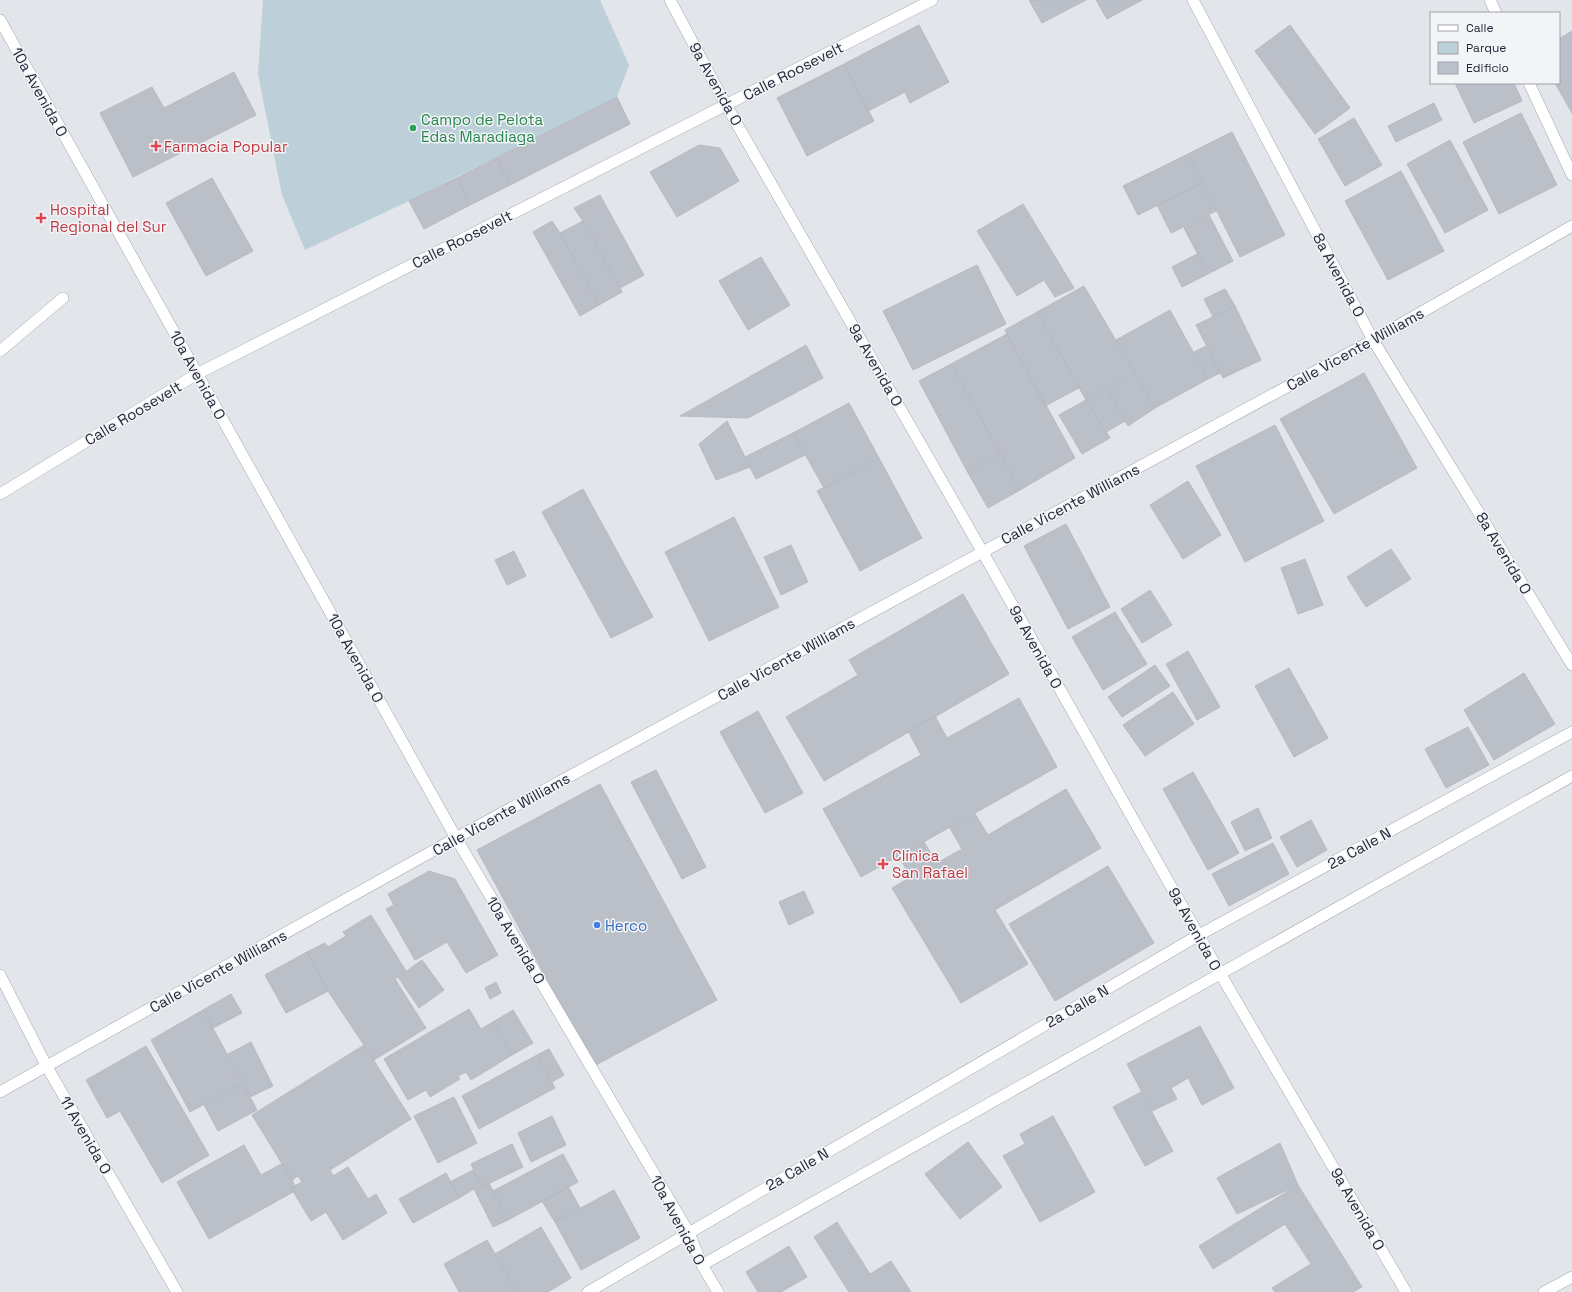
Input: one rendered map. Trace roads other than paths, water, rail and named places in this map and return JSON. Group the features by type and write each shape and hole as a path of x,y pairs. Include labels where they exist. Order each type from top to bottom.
{"street":[{"name":"9a Avenida O","path":"670,0 726,105 982,551 1221,974 1406,1292"},
{"name":"Calle Roosevelt","path":"0,494 197,374 932,0"},
{"name":"8a Avenida O","path":"1193,0 1374,340 1572,665"},
{"path":"1490,0 1496,12"},
{"name":"10a Avenida O","path":"0,20 456,838 689,1233 702,1266 718,1292"},
{"path":"1529,84 1572,175"},
{"name":"Calle Vicente Williams","path":"0,1092 456,838 982,551 1374,340 1572,226"},
{"path":"0,351 63,298"},
{"name":"2a Calle N","path":"588,1292 1199,935 1572,732"},
{"path":"702,1266 1572,776"},
{"name":"11 Avenida O","path":"0,975 47,1067 177,1292"},
{"path":"1544,1292 1572,1276"}],"place":[{"name":"Campo de Pelota Edas Maradiaga","path":"413,128"},
{"name":"Farmacia Popular","path":"156,146"},
{"name":"Hospital Regional del Sur","path":"41,218"},
{"name":"Clínica San Rafael","path":"883,864"},
{"name":"Herco","path":"597,925"}]}
